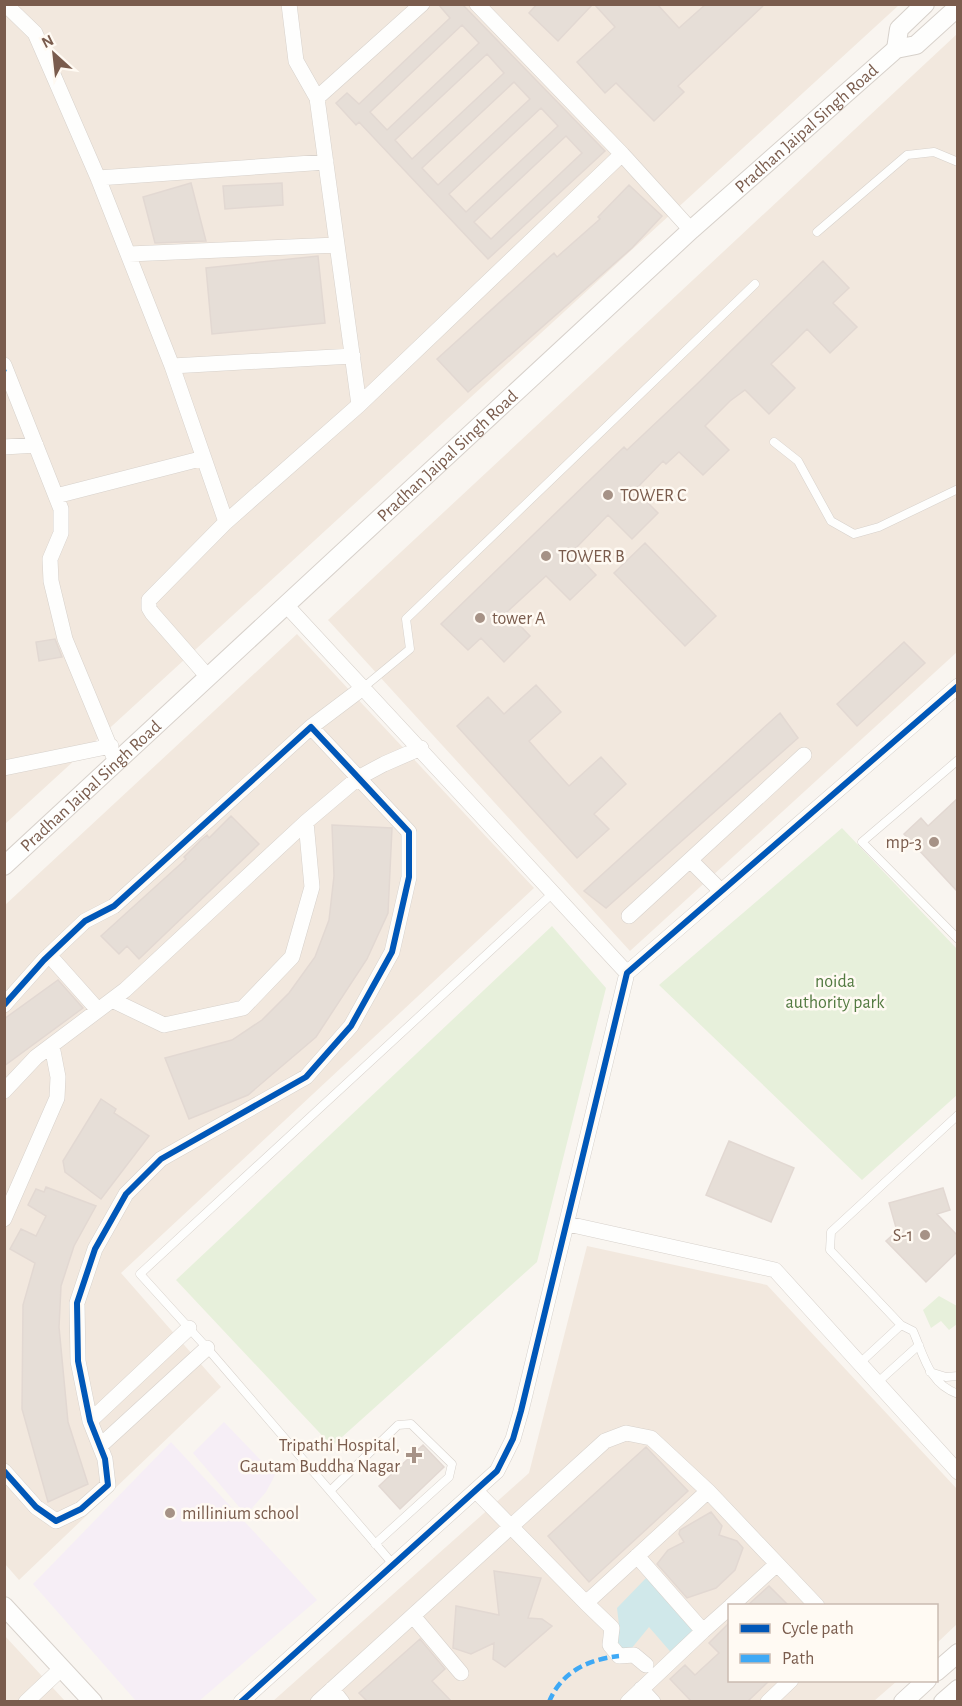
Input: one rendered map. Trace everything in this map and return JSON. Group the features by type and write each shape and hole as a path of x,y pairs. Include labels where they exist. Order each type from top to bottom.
{"street":[{"path":"5,4 35,33 98,178 172,366 226,522"},
{"path":"289,4 296,61 317,98 359,405"},
{"path":"317,98 422,4"},
{"path":"477,4 622,154 691,230"},
{"name":"Pradhan Jaipal Singh Road","path":"896,49 899,28 925,4"},
{"name":"Pradhan Jaipal Singh Road","path":"4,866 113,754 208,677 691,230 896,49 916,45 957,7"},
{"path":"208,677 152,613 148,605 150,600 226,522 359,405 622,154"},
{"path":"98,178 326,162"},
{"path":"129,254 337,245"},
{"path":"172,366 353,356"},
{"path":"4,768 113,754 65,639 51,581 50,559 61,533 61,509 5,368"},
{"path":"4,447 36,445"},
{"path":"56,496 204,458"},
{"path":"286,604 627,973"},
{"path":"4,1005 49,955 85,921 114,906 311,727 364,687"},
{"path":"240,1701 497,1471 513,1439 568,1224 627,973 955,693"},
{"path":"4,1472 36,1507 57,1521 81,1509 108,1485 105,1459 90,1421 78,1361 77,1303 95,1249 126,1194 161,1160 306,1077 351,1026 392,952 409,877 409,832 311,727"},
{"path":"4,1091 36,1057 112,1000 306,822 358,778 421,748"},
{"path":"629,916 804,755"},
{"path":"112,1000 164,1025 243,1008 292,957 312,887 306,822"},
{"path":"690,860 721,891"},
{"path":"49,955 98,1010"},
{"path":"4,1219 57,1098 58,1077 52,1046"},
{"path":"568,1224 776,1270 861,1362 957,1472"},
{"path":"90,1421 189,1328"},
{"path":"100,1446 207,1348"},
{"path":"318,1701 605,1440 626,1432 651,1438 708,1491 816,1604"},
{"path":"476,1491 612,1628 610,1645 619,1656 634,1656 646,1665"},
{"path":"586,1603 708,1491"},
{"path":"637,1556 704,1631"},
{"path":"732,1604 777,1564"},
{"path":"4,1606 93,1701"},
{"path":"628,1701 728,1608"},
{"path":"413,1616 461,1673"},
{"path":"938,1670 957,1653"},
{"path":"26,1701 62,1668"},
{"path":"768,1701 789,1682"},
{"path":"903,1701 925,1682"},
{"path":"332,1689 342,1701"},
{"path":"641,1689 653,1701"},
{"path":"943,1701 957,1689"}],"lane":[{"path":"817,232 907,155 934,152 957,162"},
{"path":"364,687 410,649 406,619 755,284"},
{"path":"774,442 798,460 831,521 854,534 879,527 957,489"},
{"path":"957,760 862,842 957,939"},
{"path":"392,1563 207,1348 140,1274 554,892"},
{"path":"957,1115 831,1232 830,1250 901,1325 913,1331 929,1372 946,1390 957,1394"},
{"path":"861,1362 901,1325"},
{"path":"878,1382 919,1345"},
{"path":"929,1372 946,1377 957,1376"},
{"path":"330,1491 398,1425 411,1424 452,1464 449,1477 375,1544"}],"shaded area":[{"path":"5,4 899,5 5,824"},
{"path":"957,34 957,652 630,951 328,620"},
{"path":"297,634 534,888 121,1273 221,1387 19,1580 5,1564 5,905"},
{"path":"587,1246 767,1285 957,1489 957,1624 938,1642 938,1604 728,1604 728,1682 896,1682 874,1701 272,1702 529,1473"},
{"path":"224,1422 275,1475 266,1492 246,1515 193,1453"},
{"name":"millinium school","path":"171,1442 317,1600 199,1701 136,1701 33,1584"},
{"path":"5,1636 65,1701 5,1701"}],"green space":[{"name":"noida authority park","path":"842,828 957,949 957,1095 862,1180 659,985"},
{"path":"552,926 606,988 537,1262 332,1446 176,1280"},
{"path":"939,1296 957,1306 957,1324 949,1330 941,1321 931,1328 923,1310"}],"water":[{"path":"648,1576 697,1623 675,1657 649,1627 631,1649 613,1649 619,1625 617,1608"}],"building":[{"path":"438,4 462,4 605,151 488,259 359,122 356,125 336,103 347,93 359,104 450,18","holes":["462,25 479,43 387,130 370,112","487,54 504,73 412,159 395,140","514,82 530,99 438,185 422,168","541,108 558,126 466,212 449,194","566,136 582,153 491,239 474,222"]},
{"path":"537,4 593,4 558,41 529,13"},
{"path":"594,4 657,4 679,28 706,4 765,4 678,86 684,92 654,121 616,83 605,93 577,62 615,27"},
{"path":"191,183 206,241 155,243 143,197"},
{"path":"282,183 283,205 225,209 223,186"},
{"path":"629,185 662,216 632,248 468,392 437,359 554,253 557,257 600,219 598,217"},
{"path":"318,256 325,323 212,334 206,268"},
{"path":"823,261 849,288 833,303 857,327 830,353 807,329 771,364 795,388 769,414 745,390 730,401 705,426 729,450 703,475 679,452 666,464 663,461 635,490 658,513 632,539 608,515 573,551 596,575 570,600 546,576 507,612 530,636 504,662 481,638 468,650 441,624 624,447 627,450 696,385"},
{"path":"645,543 716,616 685,646 614,573"},
{"path":"55,639 62,657 39,661 36,642"},
{"path":"904,642 925,663 857,726 837,704"},
{"path":"536,685 561,712 529,741 569,786 601,757 626,784 594,814 609,829 577,858 457,726 488,697 504,714"},
{"path":"780,713 798,738 606,908 584,891"},
{"name":"mp-3","path":"957,799 957,891 904,834 921,818 928,826"},
{"path":"231,816 259,844 139,959 127,946 119,954 101,936 186,859 184,857 201,840 207,835 209,838"},
{"path":"332,825 392,828 388,913 367,959 316,1037 248,1095 189,1119 165,1058 232,1040 262,1020 289,993 315,957 329,920 334,876"},
{"path":"58,980 83,1008 4,1066 4,1019"},
{"path":"101,1099 116,1109 114,1113 149,1136 101,1199 65,1172 63,1161"},
{"path":"729,1141 794,1168 771,1222 706,1195"},
{"path":"46,1187 96,1206 74,1246 61,1286 59,1327 68,1422 88,1484 48,1502 22,1409 23,1305 35,1263 10,1249 21,1229 36,1236 46,1216 28,1205 36,1189 44,1192"},
{"name":"S-1","path":"943,1188 950,1210 937,1214 957,1235 957,1252 926,1282 886,1241 897,1231 889,1203"},
{"path":"423,1445 444,1467 400,1509 379,1486"},
{"path":"646,1447 688,1491 589,1582 548,1536"},
{"path":"711,1512 722,1526 719,1535 737,1541 743,1548 735,1570 716,1588 687,1598 657,1564 668,1550 684,1542 679,1534 680,1530"},
{"path":"494,1571 541,1578 528,1618 542,1619 552,1626 505,1667 493,1659 494,1643 471,1654 453,1648 456,1606 499,1615"},
{"path":"769,1586 787,1604 749,1604"},
{"path":"728,1624 728,1682 768,1682 748,1701 691,1701 670,1679 685,1665 695,1675 719,1653 709,1643"},
{"path":"420,1639 445,1669 432,1681 451,1701 367,1701 359,1693"}],"marked path":[{"path":"549,1702 561,1683 577,1669 597,1660 619,1656"}],"cycle path":[{"path":"241,1702 497,1471 513,1439 521,1411 627,973 958,686"},
{"path":"4,1005 44,960 85,921 114,906 311,727 409,832 409,877 392,952 351,1026 306,1077 161,1159 126,1194 95,1249 77,1303 78,1361 90,1421 105,1459 108,1485 81,1509 56,1521 36,1507 4,1471"}],"place":[{"name":"TOWER C","path":"608,495"},
{"name":"TOWER B","path":"546,556"},
{"name":"tower A","path":"480,618"},
{"name":"mp-3","path":"934,842"},
{"name":"S-1","path":"925,1235"},
{"name":"Tripathi Hospital, Gautam Buddha Nagar","path":"414,1455"},
{"name":"millinium school","path":"170,1513"}]}
